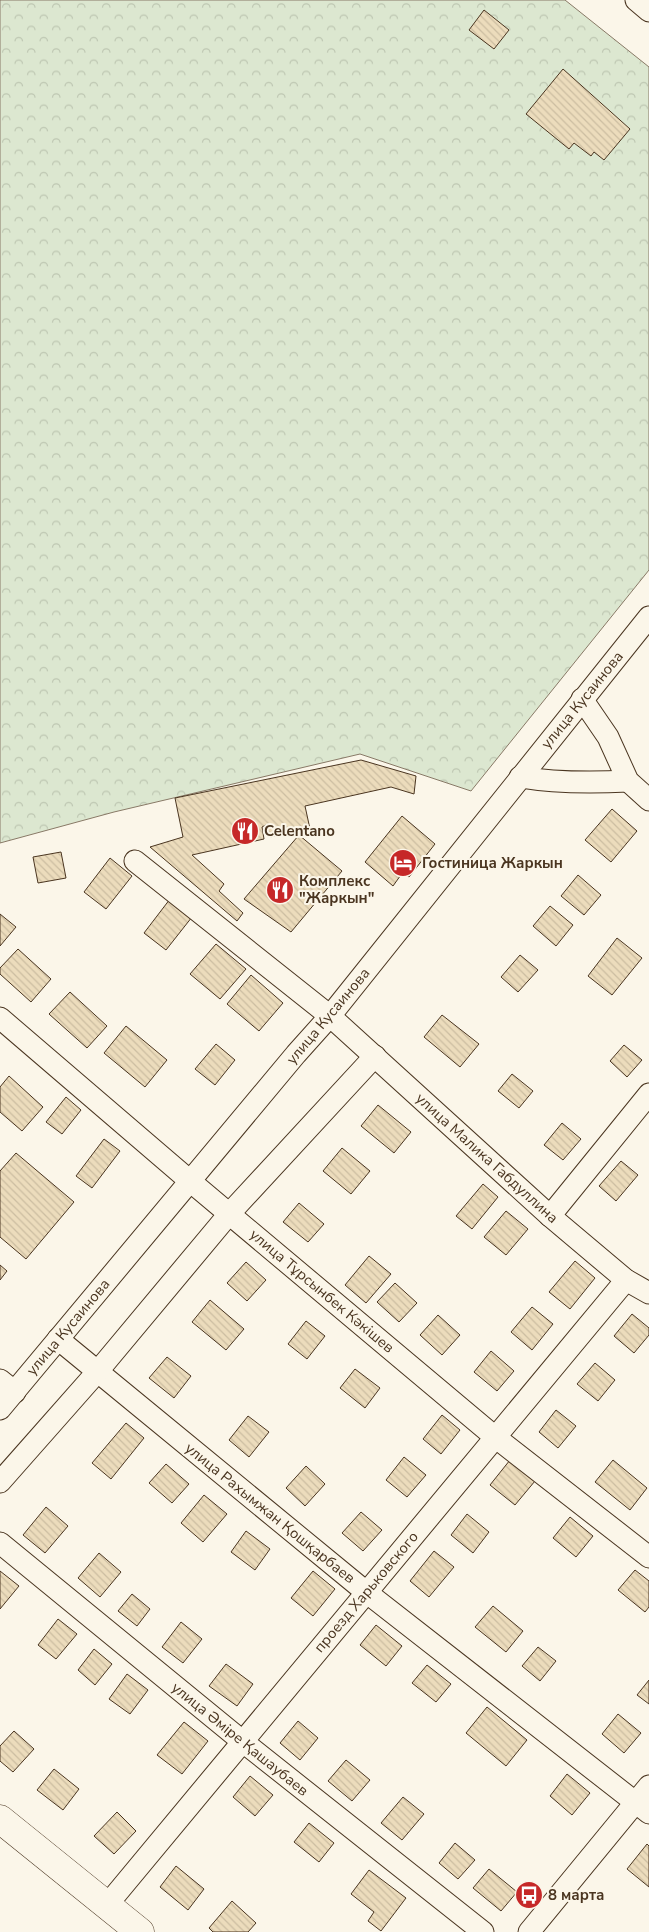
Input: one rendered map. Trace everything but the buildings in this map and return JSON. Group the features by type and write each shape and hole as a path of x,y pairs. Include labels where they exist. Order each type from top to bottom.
{"main road":[{"path":"0,1819 140,1932"}],"street":[{"path":"636,0 649,11"},
{"name":"улица Кусаинова","path":"0,1409 7,1386 58,1339 296,1054 330,1016 649,617"},
{"path":"582,699 608,737 628,782 649,800"},
{"path":"520,777 568,783 628,782"},
{"name":"улица Малика Габдуллина","path":"135,861 330,1016 550,1216 626,1280 649,1293"},
{"name":"улица Тұрсынбек Кәкішев","path":"0,1018 190,1181 495,1437 649,1557"},
{"path":"0,1482 98,1371 229,1214 374,1056"},
{"path":"550,1216 649,1094"},
{"name":"проезд Харьковского","path":"106,1905 626,1280"},
{"name":"улица Рахымжан Қошқарбаев","path":"58,1339 366,1592 645,1800"},
{"name":"улица Әміре Қашаубаев","path":"0,1543 242,1742 483,1932"},
{"path":"529,1932 645,1800"}],"green space":[{"path":"0,0 565,0 649,67 649,570 471,791 360,754 114,812 0,843"}],"place":[{"name":"Celentano","path":"245,831"},
{"name":"Гостиница Жаркын","path":"403,863"},
{"name":"Комплекс \"Жаркын\"","path":"280,890"},
{"name":"8 марта","path":"529,1895"}]}
